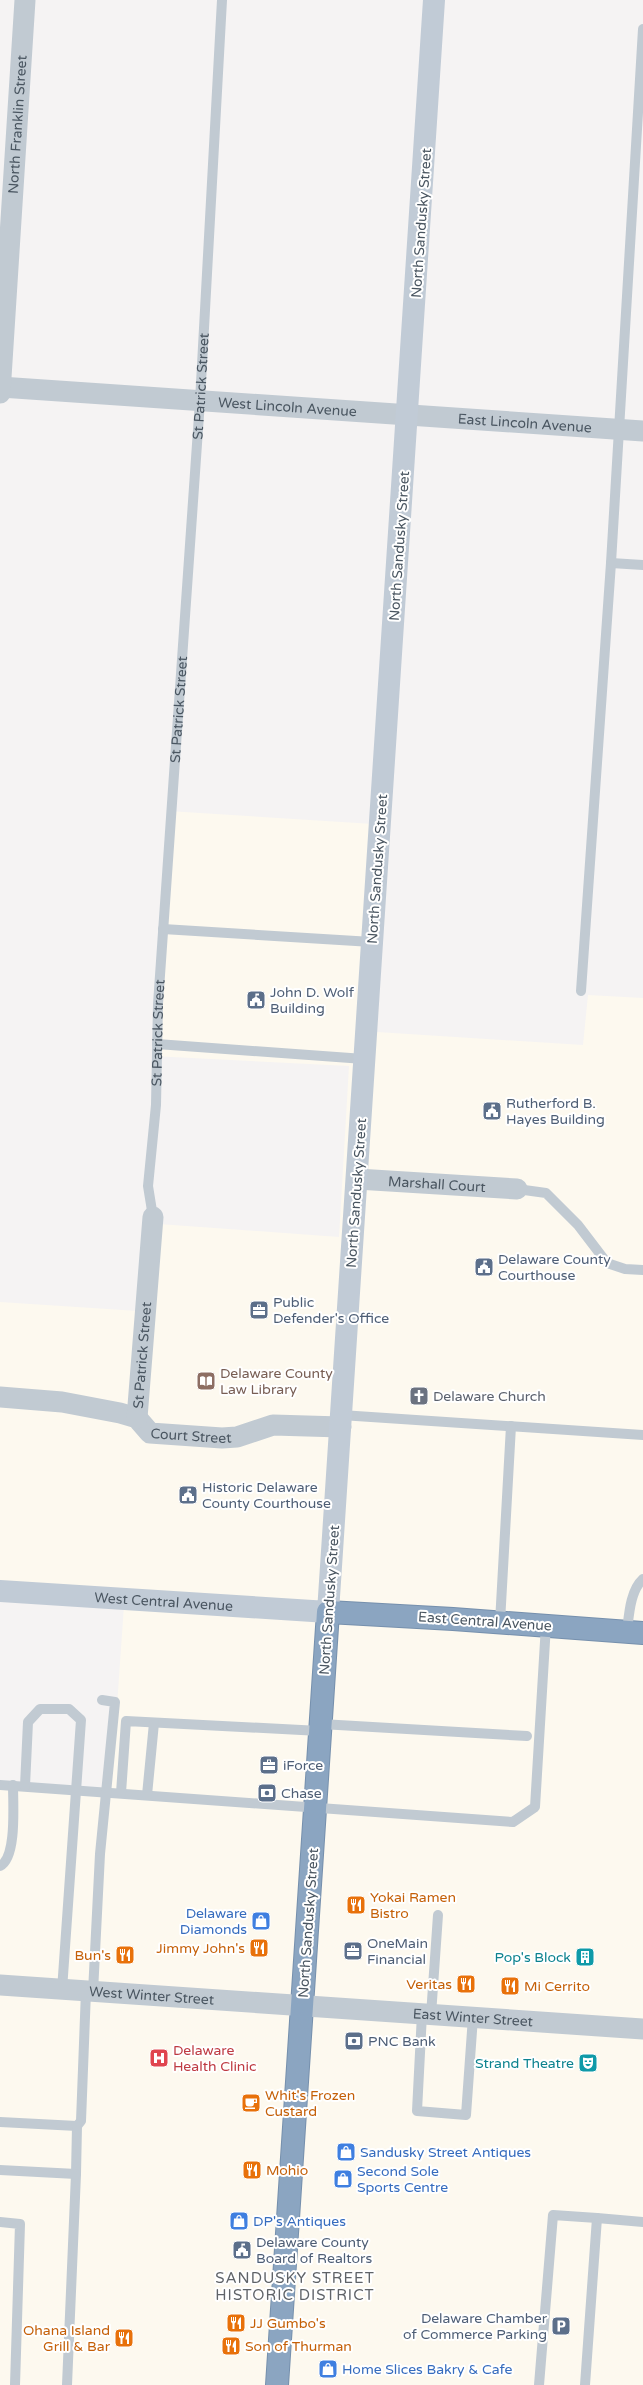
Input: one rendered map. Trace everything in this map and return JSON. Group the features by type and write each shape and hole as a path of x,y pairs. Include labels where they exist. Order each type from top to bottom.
{"highway":[{"name":"East Central Avenue","path":"328,1612 500,1622 635,1632"},
{"name":"North Sandusky Street","path":"277,2385 328,1612"}],"street":[{"name":"North Franklin Street","path":"0,393 5,231 25,0"},
{"name":"North Sandusky Street","path":"328,1612 434,0"},
{"name":"West Lincoln Avenue","path":"0,388 407,416"},
{"name":"East Lincoln Avenue","path":"407,416 643,431"},
{"name":"Marshall Court","path":"357,1179 517,1189"},
{"name":"St Patrick Street","path":"137,1418 153,1217"},
{"name":"Court Street","path":"0,1397 62,1402 137,1418 150,1433 222,1438 237,1437 273,1425 341,1421"},
{"name":"West Central Avenue","path":"0,1591 328,1612"},
{"name":"West Winter Street","path":"0,1985 303,2006"},
{"name":"East Winter Street","path":"303,2006 643,2029"}],"lane":[{"name":"St Patrick Street","path":"153,1217 148,1186 156,1105 157,1044 164,929 200,401 222,0"},
{"path":"581,991 620,429 643,29"},
{"path":"611,563 643,565"},
{"path":"164,929 372,942"},
{"path":"157,1044 364,1059"},
{"path":"517,1189 546,1193 578,1225 607,1263 626,1269 643,1270"},
{"path":"341,1421 511,1426 643,1435"},
{"path":"500,1622 511,1426"},
{"path":"635,1632 631,1603 638,1584 643,1579"},
{"path":"0,1785 106,1791 315,1809 513,1822 535,1808 546,1625"},
{"path":"67,2385 77,2126 81,2121 100,1854 115,1702 102,1700"},
{"path":"25,1786 28,1722 40,1709 69,1710 81,1720 62,1990"},
{"path":"121,1793 126,1721 527,1736"},
{"path":"147,1795 154,1723"},
{"path":"0,1866 5,1864 11,1852 13,1785"},
{"path":"438,1915 426,2014 417,2112 466,2115 473,2017"},
{"path":"0,2122 77,2126"},
{"path":"0,2170 76,2174"},
{"path":"539,2385 553,2216 643,2222"},
{"path":"585,2385 597,2218"},
{"path":"0,2222 20,2224 15,2385"}],"shaded area":[{"path":"168,811 389,825 377,1032 583,1045 588,995 643,998 643,2385 0,2385 0,1786 111,1792 125,1591 0,1584 0,1302 138,1311 145,1223 339,1237 349,1066 152,1056"}],"place":[{"name":"John D. Wolf Building","path":"256,1000"},
{"name":"Rutherford B. Hayes Building","path":"492,1111"},
{"name":"Delaware County Courthouse","path":"484,1267"},
{"name":"Public Defender's Office","path":"259,1310"},
{"name":"Delaware County Law Library","path":"206,1381"},
{"name":"Delaware Church","path":"419,1396"},
{"name":"Historic Delaware County Courthouse","path":"188,1495"},
{"name":"iForce","path":"269,1765"},
{"name":"Chase","path":"267,1793"},
{"name":"Yokai Ramen Bistro","path":"356,1905"},
{"name":"Delaware Diamonds","path":"261,1921"},
{"name":"Jimmy John's","path":"259,1948"},
{"name":"OneMain Financial","path":"353,1951"},
{"name":"Bun's","path":"125,1955"},
{"name":"Pop's Block","path":"585,1957"},
{"name":"Veritas","path":"466,1984"},
{"name":"Mi Cerrito","path":"510,1986"},
{"name":"PNC Bank","path":"354,2041"},
{"name":"Delaware Health Clinic","path":"159,2058"},
{"name":"Strand Theatre","path":"588,2063"},
{"name":"Whit's Frozen Custard","path":"251,2103"},
{"name":"Sandusky Street Antiques","path":"346,2152"},
{"name":"Mohio","path":"252,2170"},
{"name":"Second Sole Sports Centre","path":"343,2179"},
{"name":"DP's Antiques","path":"239,2221"},
{"name":"Delaware County Board of Realtors","path":"242,2250"},
{"name":"JJ Gumbo's","path":"236,2323"},
{"name":"Delaware Chamber of Commerce Parking","path":"561,2326"},
{"name":"Ohana Island Grill & Bar","path":"124,2338"},
{"name":"Son of Thurman","path":"231,2346"},
{"name":"Home Slices Bakry & Cafe","path":"328,2369"}],"district":[{"name":"SANDUSKY STREET HISTORIC DISTRICT","path":"295,2286"}]}
